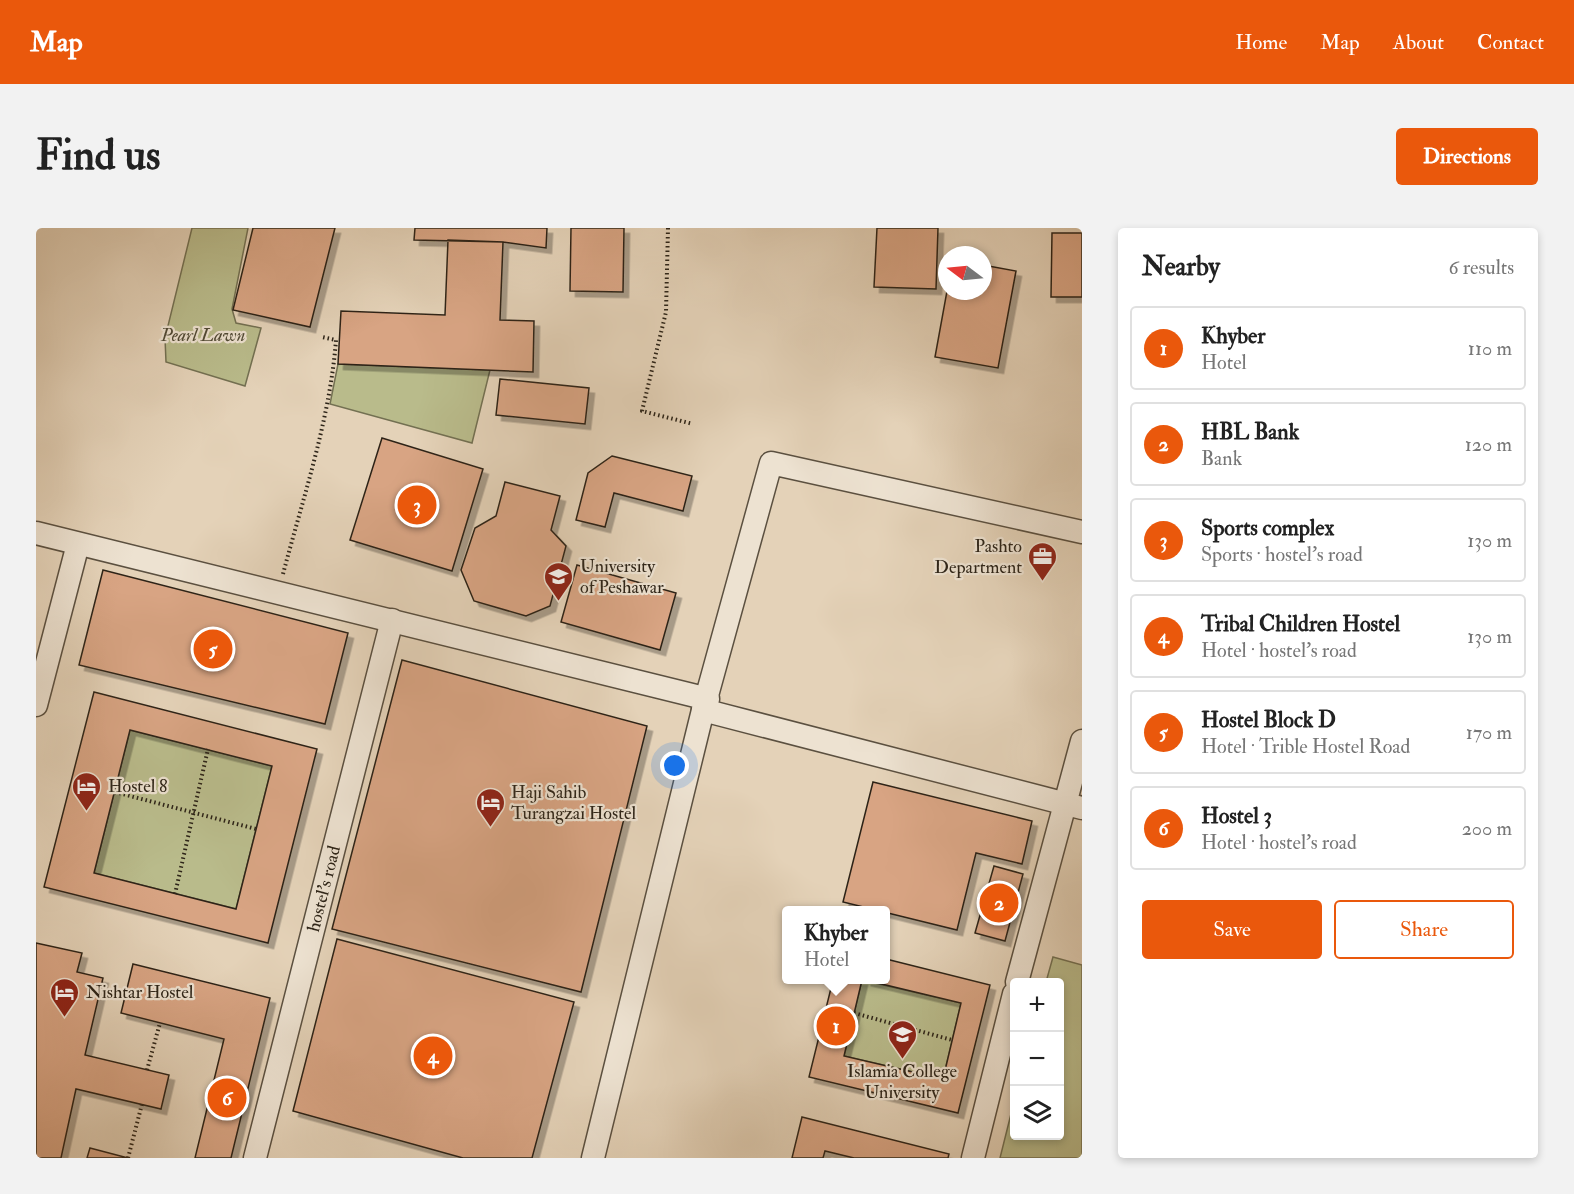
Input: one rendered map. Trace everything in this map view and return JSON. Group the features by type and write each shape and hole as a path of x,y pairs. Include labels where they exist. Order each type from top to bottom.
{"street":[{"path":"593,1158 706,705 771,463 1082,532"},
{"path":"36,533 392,620 1073,805"},
{"path":"36,705 78,544"},
{"name":"hostel's road","path":"255,1158 392,620"},
{"path":"1018,978 1073,805 1082,741"},
{"path":"972,1158 1010,1010"}],"path":[{"path":"668,228 666,312 642,411 693,424"},
{"path":"279,593 326,405 334,362 336,340 322,337"},
{"path":"175,894 208,749"},
{"path":"115,792 256,829"},
{"path":"854,1013 952,1040"},
{"path":"147,1070 160,1023"},
{"path":"128,1158 142,1104"}],"green space":[{"name":"Pearl Lawn","path":"192,228 248,228 232,309 236,323 261,328 245,386 166,362 165,338"},
{"path":"338,364 490,370 472,443 330,404"},
{"path":"130,730 272,766 236,909 94,873"},
{"path":"1053,957 1082,965 1082,1158 1000,1158 1010,1118 1010,1140 1064,1140 1064,978 1047,978"},
{"path":"861,984 879,984 961,1003 943,1079 844,1056"}],"building":[{"path":"253,228 335,228 310,327 233,310"},
{"path":"415,228 547,228 546,248 503,242 414,240"},
{"path":"571,228 624,228 623,292 570,291"},
{"path":"877,228 938,228 936,289 874,287"},
{"path":"1052,233 1082,233 1082,297 1051,297"},
{"path":"448,240 503,242 500,320 534,321 533,372 338,364 341,311 445,315"},
{"path":"992,267 1016,271 998,368 935,357 945,300 992,300"},
{"path":"500,379 589,388 585,424 496,415"},
{"path":"382,438 483,469 452,571 350,540"},
{"path":"612,456 692,476 683,511 614,493 605,527 576,520 588,473"},
{"path":"505,482 560,496 551,530 566,546 550,606 526,616 474,601 461,570 475,528 496,516"},
{"path":"577,565 676,593 660,650 561,622"},
{"path":"103,570 348,633 325,724 79,665"},
{"name":"Haji Sahib Turangzai Hostel","path":"402,660 647,726 581,992 332,929"},
{"name":"Hostel 8","path":"94,692 317,749 268,943 44,887","holes":["130,730 272,766 236,909 94,873"]},
{"path":"873,782 1032,821 1022,864 976,853 957,930 890,914 890,906 859,906 843,902"},
{"path":"994,866 1023,874 1005,941 975,933"},
{"path":"337,939 574,1002 532,1158 463,1158 293,1111"},
{"name":"Nishtar Hostel","path":"36,943 82,953 77,972 103,978 85,1055 169,1075 161,1109 76,1089 61,1158 36,1158"},
{"path":"890,960 990,985 958,1113 809,1077 832,984 861,984 844,1056 943,1079 961,1003 882,984 890,984"},
{"path":"133,964 270,998 231,1158 195,1158 224,1039 121,1013"},
{"path":"802,1117 949,1154 948,1158 854,1158 825,1151 823,1158 792,1158"},
{"path":"90,1148 128,1158 87,1158"}],"place":[{"name":"Sports complex","path":"417,505"},
{"name":"Pashto Department","path":"1043,582"},
{"name":"University of Peshawar","path":"559,602"},
{"name":"Hostel Block D","path":"213,649"},
{"name":"Hostel 8","path":"87,812"},
{"name":"Haji Sahib Turangzai Hostel","path":"490,828"},
{"name":"HBL Bank","path":"999,903"},
{"name":"Nishtar Hostel","path":"65,1018"},
{"name":"Khyber","path":"836,1026"},
{"name":"Tribal Children Hostel","path":"433,1056"},
{"name":"Islamia College University","path":"902,1060"},
{"name":"Hostel 3","path":"227,1098"}]}
